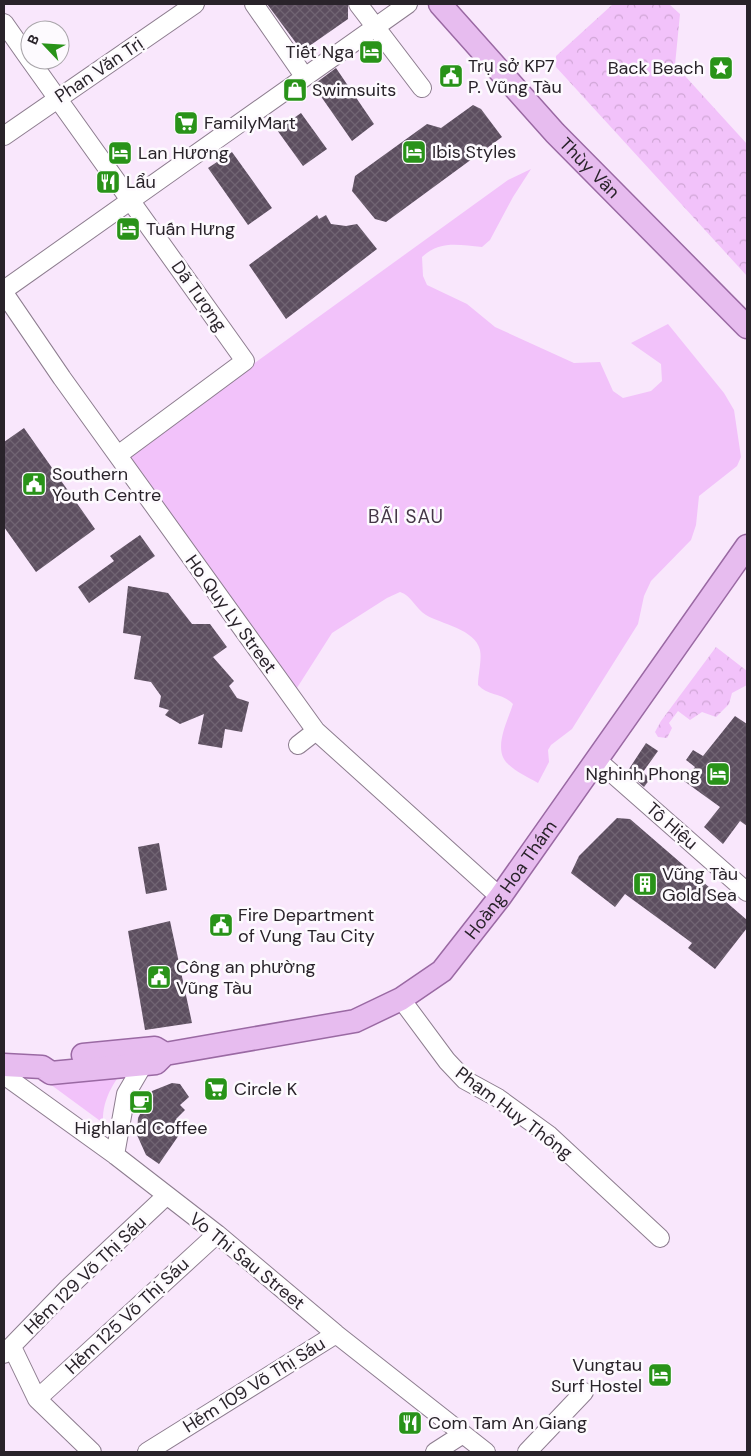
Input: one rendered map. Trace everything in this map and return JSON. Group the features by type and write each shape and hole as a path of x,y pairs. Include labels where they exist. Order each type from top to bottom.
{"main road":[{"name":"Thùy Vân","path":"440,4 556,133 747,327"},
{"name":"Hoàng Hoa Thám","path":"4,1065 42,1067 51,1073 143,1065 156,1063 165,1054 355,1021 401,998 442,970 500,897 747,546"},
{"name":"Hoàng Hoa Thám","path":"42,1067 51,1058 155,1048 165,1054"}],"street":[{"name":"Phan Văn Trị","path":"4,136 195,4"},
{"path":"254,4 304,76"},
{"path":"358,4 422,88"},
{"path":"4,292 131,199 374,26 408,4"},
{"name":"Dã Tượng","path":"4,23 20,46"},
{"name":"Dã Tượng","path":"37,70 246,361 118,455"},
{"name":"Ho Quy Ly Street","path":"4,292 118,455 316,731 500,897"},
{"path":"298,745 316,731"},
{"name":"Tô Hiệu","path":"597,760 747,892"},
{"name":"Phạm Huy Thông","path":"401,998 447,1061 465,1080 498,1098 549,1135 660,1238"},
{"path":"115,1155 124,1101 143,1065"},
{"name":"Vo Thi Sau Street","path":"4,1075 115,1155 217,1234 336,1334 486,1452"},
{"name":"Hẻm 129 Võ Thị Sáu","path":"8,1350 69,1287 166,1196"},
{"name":"Hẻm 125 Võ Thị Sáu","path":"38,1398 217,1234"},
{"name":"Hẻm 109 Võ Thị Sáu","path":"147,1452 336,1334"},
{"path":"8,1350 38,1398 92,1452"},
{"path":"527,1452 584,1392"},
{"path":"435,1452 463,1434"}],"green space":[{"path":"613,4 669,4 680,14 675,65 747,144 747,276 556,67 556,56"},
{"path":"531,169 513,197 490,240 482,247 443,246 422,257 423,276 427,285 467,304 495,327 574,363 600,362 613,391 623,398 651,391 662,381 661,364 631,343 668,324 724,393 734,410 741,457 737,466 699,496 696,525 691,540 651,581 644,596 638,624 572,729 551,745 548,750 549,762 538,783 515,770 503,758 501,743 513,704 505,698 482,689 478,685 480,650 477,643 465,632 426,615 408,596 400,592 387,598 332,633 295,691 126,456 508,180"},
{"path":"716,647 747,671 747,685 732,693 729,704 716,717 702,712 690,720 678,711 669,723 672,728 667,738 658,737 655,732 661,721"},
{"path":"125,1067 106,1100 103,1123 39,1076"}],"building":[{"path":"267,4 348,4 348,19 305,49 299,47"},
{"path":"336,68 374,124 352,141 313,85"},
{"path":"473,105 481,109 502,137 386,222 375,219 352,191 355,176 427,124 441,128"},
{"path":"301,113 327,149 303,166 277,130"},
{"path":"232,152 272,208 248,225 208,168"},
{"path":"317,215 319,219 326,215 331,224 346,226 357,224 377,249 286,319 249,265"},
{"name":"Southern Youth Centre","path":"24,428 95,529 36,572 4,527 4,442"},
{"path":"140,535 155,556 89,603 78,587 114,561 110,556"},
{"path":"128,586 168,593 192,624 210,624 227,647 213,657 234,681 229,686 237,698 249,702 242,732 225,729 222,748 198,744 204,714 180,724 165,715 169,710 159,707 161,696 151,682 134,679 141,636 123,633"},
{"name":"Nghinh Phong","path":"735,716 747,724 747,826 740,821 723,844 704,827 720,807 684,781 695,767 686,760 693,750 703,756"},
{"path":"646,743 658,751 643,772 650,779 644,787 627,772"},
{"name":"Vũng Tàu Gold Sea","path":"617,818 630,819 747,920 747,928 715,969 688,948 692,943 625,894 615,907 571,873 579,856"},
{"path":"159,843 167,890 146,894 138,847"},
{"name":"Công an phường Vũng Tàu","path":"170,921 192,1023 145,1030 128,931"},
{"path":"172,1083 180,1084 189,1097 180,1105 185,1110 176,1119 179,1121 173,1130 179,1135 159,1164 146,1155 137,1135 138,1118 152,1091"}],"place":[{"name":"Tiết Nga","path":"371,52"},
{"name":"Back Beach","path":"721,68"},
{"name":"Trụ sở KP7 P. Vũng Tàu","path":"451,76"},
{"name":"Swimsuits","path":"295,90"},
{"name":"FamilyMart","path":"186,123"},
{"name":"Ibis Styles","path":"414,152"},
{"name":"Lan Hương","path":"120,153"},
{"name":"Lẩu","path":"108,182"},
{"name":"Tuấn Hưng","path":"128,229"},
{"name":"Southern Youth Centre","path":"34,484"},
{"name":"Nghinh Phong","path":"718,774"},
{"name":"Vũng Tàu Gold Sea","path":"645,884"},
{"name":"Fire Department of Vung Tau City","path":"221,925"},
{"name":"Công an phường Vũng Tàu","path":"159,977"},
{"name":"Circle K","path":"216,1089"},
{"name":"Highland Coffee","path":"141,1102"},
{"name":"Vungtau Surf Hostel","path":"660,1375"},
{"name":"Com Tam An Giang","path":"410,1423"}],"district":[{"name":"BÃI SAU","path":"406,516"}]}
